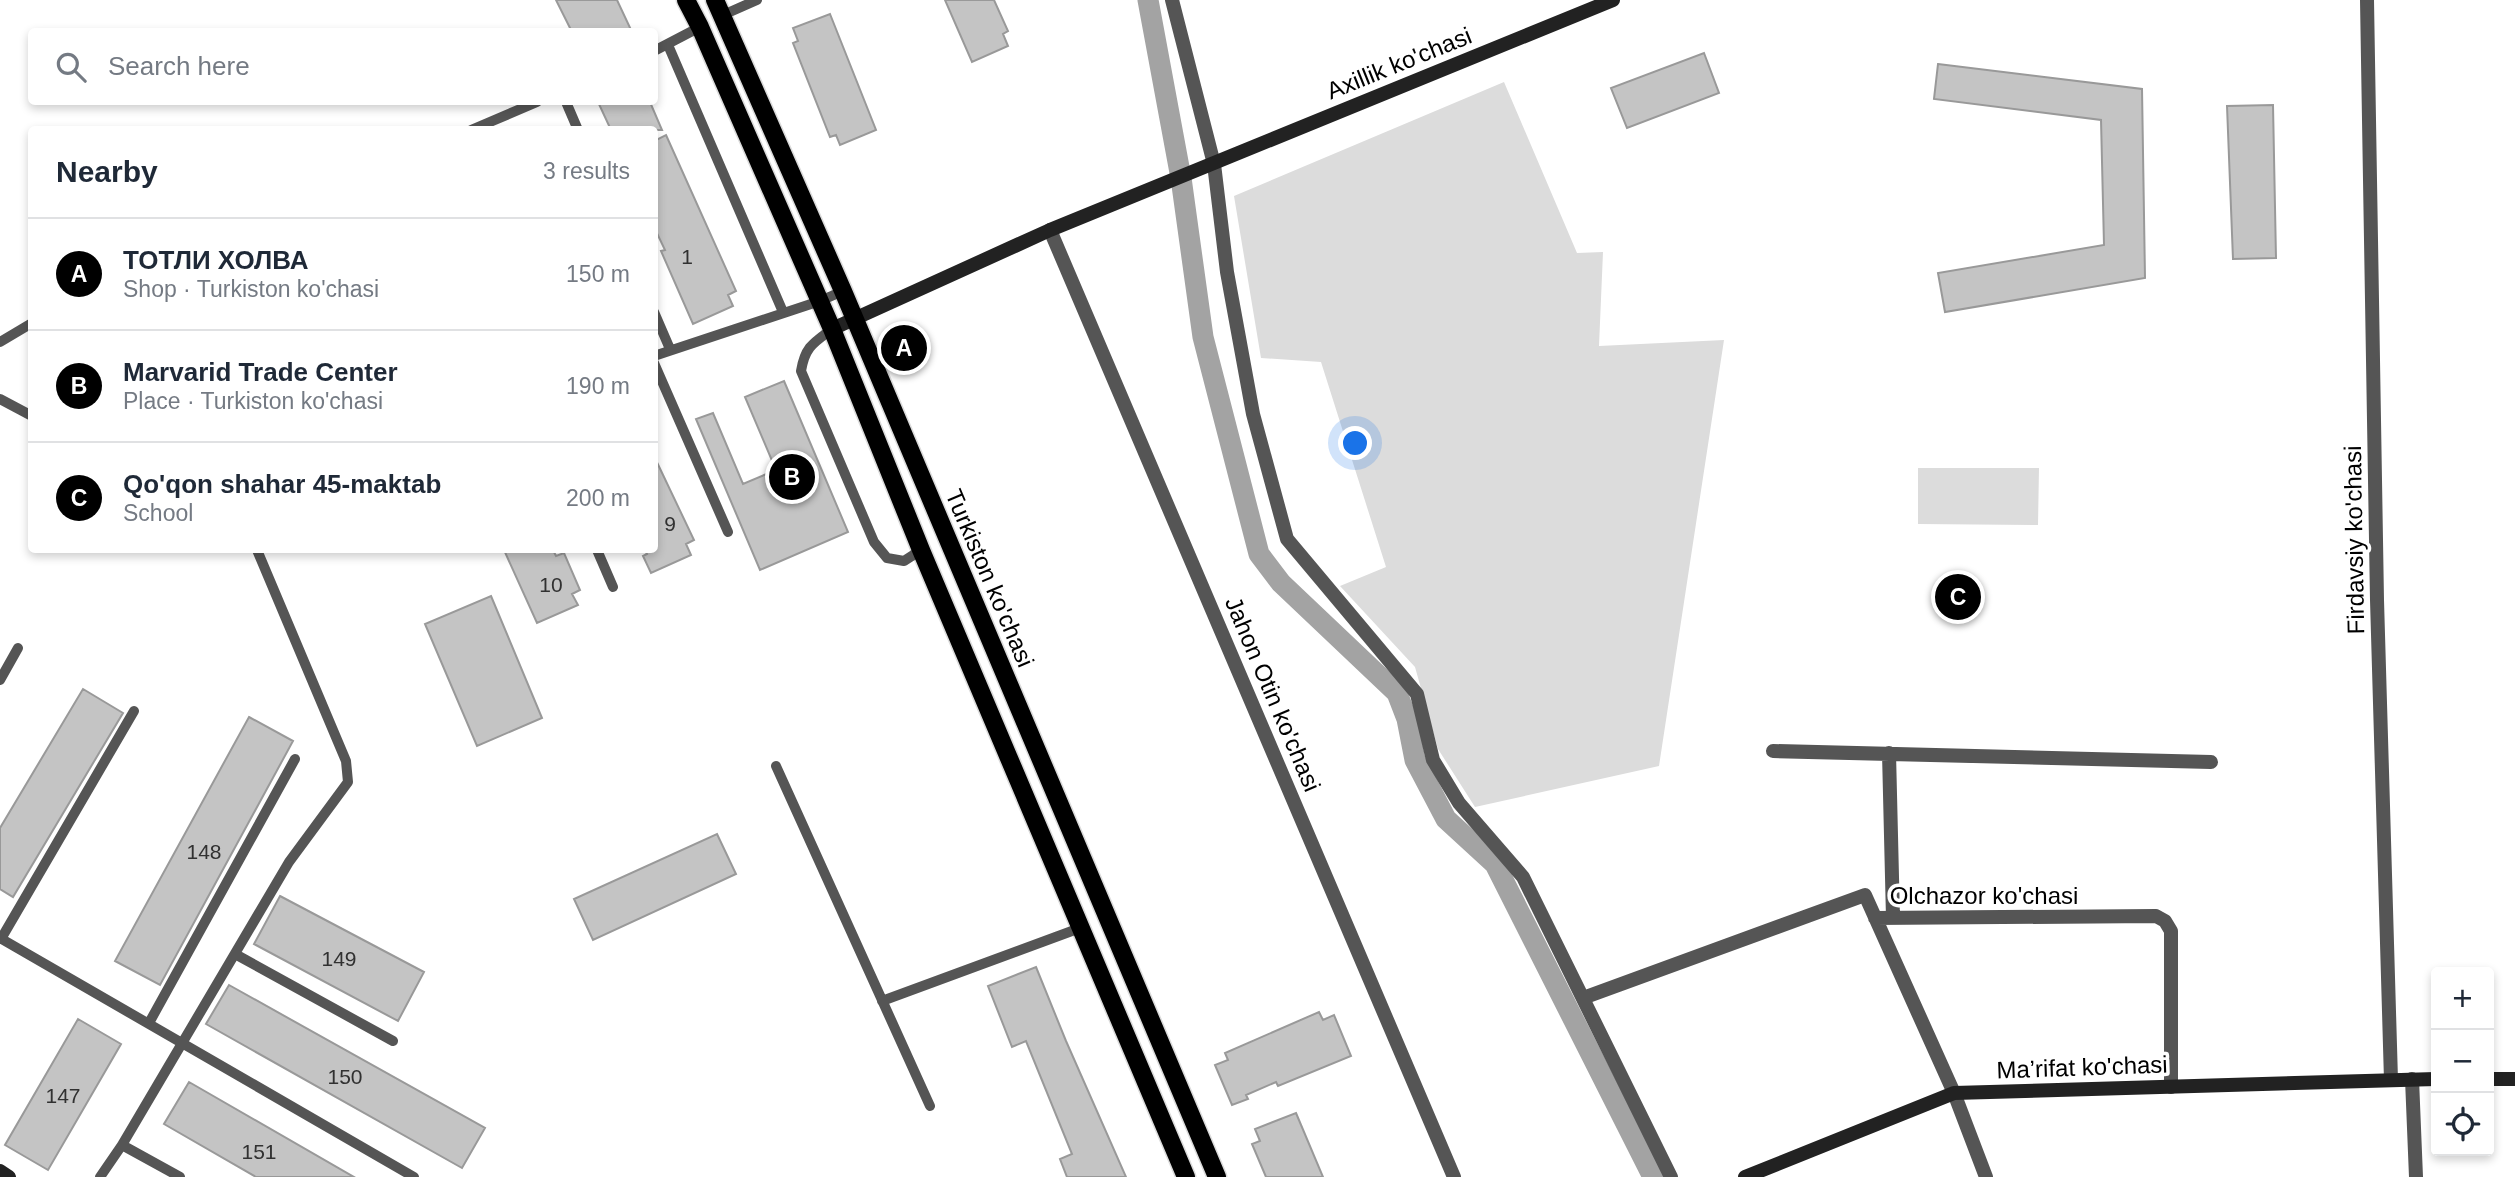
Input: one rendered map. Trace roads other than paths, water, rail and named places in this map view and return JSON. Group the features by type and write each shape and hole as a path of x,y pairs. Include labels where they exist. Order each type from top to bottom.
{"main road":[{"path":"686,0 832,329 921,550 1186,1177"},
{"name":"Turkiston ko'chasi","path":"719,8 843,291 1217,1177"}],"street":[{"path":"1172,0 1209,167 1253,414 1287,540 1416,694 1433,760 1459,803 1523,877 1671,1177"},
{"name":"Axillik ko'chasi","path":"1050,230 1613,0"},
{"name":"Firdavsiy ko'chasi","path":"2367,0 2377,600 2391,1080"},
{"path":"832,329 1050,230"},
{"name":"Jahon Otin ko'chasi","path":"1050,230 1454,1177"},
{"path":"1773,751 2211,762"},
{"path":"1889,753 1892,918"},
{"name":"Olchazor ko'chasi","path":"1583,998 1865,895 1875,918 2156,916 2165,920 2171,931 2171,1087"},
{"path":"1875,918 1954,1093 1986,1177"},
{"path":"2412,1079 2416,1177"},
{"name":"Ma’rifat ko'chasi","path":"1745,1177 1954,1093 2431,1079"},
{"path":"2494,1079 2515,1079"},
{"path":"0,1171 9,1177"}],"lane":[{"path":"719,8 757,0"},
{"path":"658,49 700,27"},
{"path":"668,45 783,312"},
{"path":"480,126 530,105"},
{"path":"567,105 576,126"},
{"path":"658,354 843,291"},
{"path":"658,321 670,349"},
{"path":"0,342 28,325"},
{"path":"832,329 804,354 801,371 874,542 887,558 896,560 904,561 921,550"},
{"path":"658,372 728,532"},
{"path":"0,399 28,414"},
{"path":"100,1177 122,1145 289,862 348,782 346,761 258,553"},
{"path":"598,553 613,587"},
{"path":"0,680 18,648"},
{"path":"134,711 1,938 414,1177"},
{"path":"149,1023 295,759"},
{"path":"776,766 930,1106"},
{"path":"882,1001 1080,928"},
{"path":"235,954 393,1041"},
{"path":"122,1145 180,1177"}],"waterway":[{"path":"1148,0 1181,178 1203,337 1259,554 1281,583 1397,693 1407,719 1415,760 1446,819 1495,864 1653,1177"}],"place":[{"name":"ТОТЛИ ХОЛВА","path":"904,348"},
{"name":"Marvarid Trade Center","path":"792,477"},
{"name":"Qo'qon shahar 45-maktab","path":"1958,597"}]}
